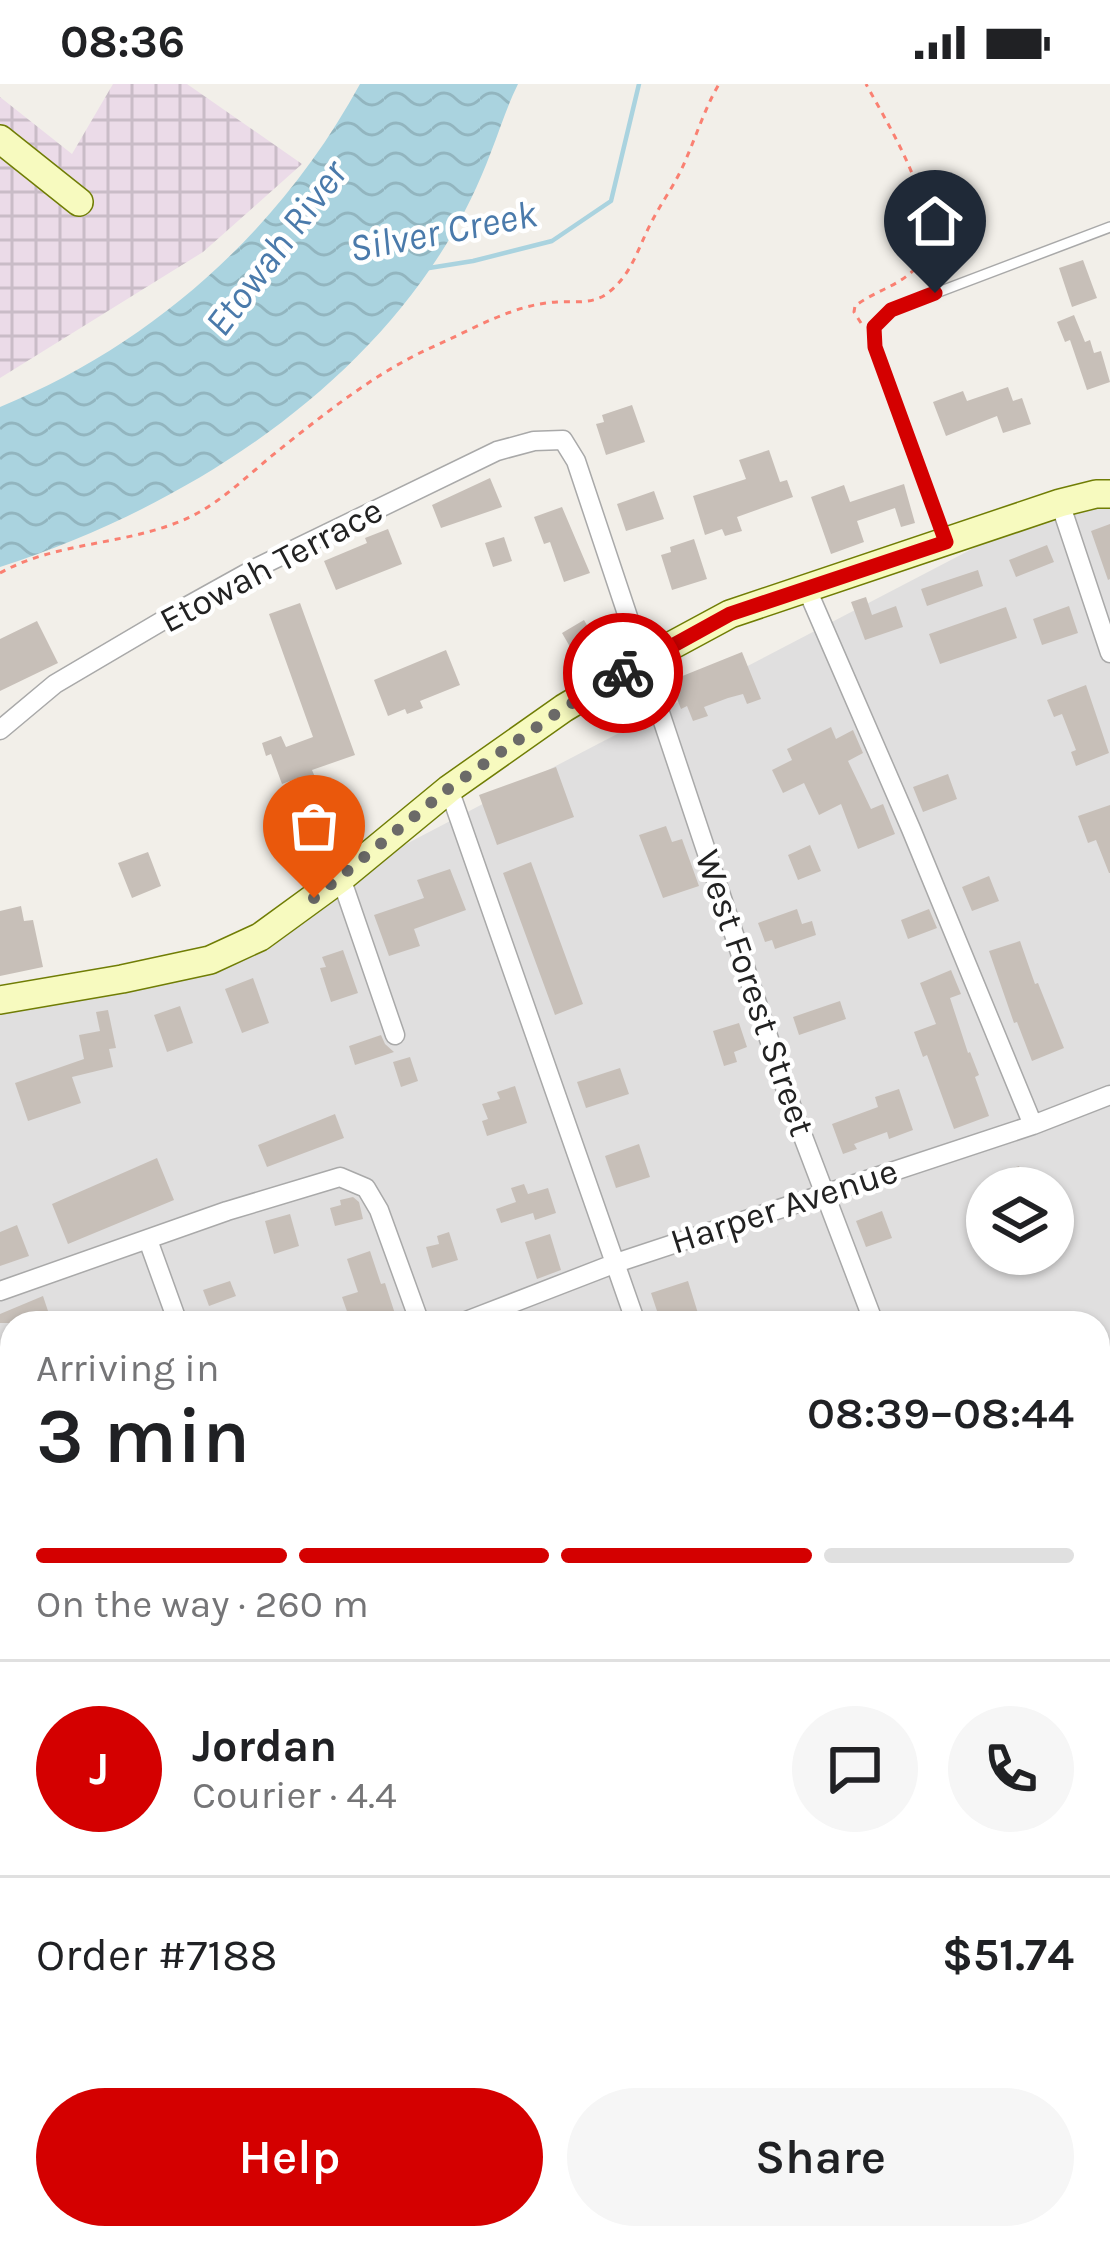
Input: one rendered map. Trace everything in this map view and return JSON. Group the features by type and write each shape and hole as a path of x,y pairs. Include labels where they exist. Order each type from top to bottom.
{"main road":[{"path":"0,139 79,202"},
{"path":"0,1000 210,960 260,938 448,789 564,708 730,614 1060,503 1110,494"}],"street":[{"name":"West Forest Street","path":"562,440 576,461 791,1105 870,1311"},
{"name":"Etowah Terrace","path":"0,730 55,683 256,568 497,451 534,441 562,440"},
{"path":"1060,503 1110,653"},
{"path":"806,587 1033,1125"},
{"path":"448,789 632,1311"},
{"path":"340,878 395,1035"},
{"name":"Harper Avenue","path":"492,1311 616,1263 1033,1125 1110,1095"},
{"path":"0,1291 226,1211 340,1177 366,1188 379,1210 416,1311"},
{"path":"148,1240 174,1311"}],"lane":[{"path":"946,542 875,347 874,327 891,310 1110,226"}],"path":[{"path":"0,573 49,554 135,536 193,516 334,406 419,352 513,311 605,296 632,265 719,84"},
{"path":"866,84 919,187 928,236 919,265 855,306 856,320 874,327"}],"shaded area":[{"path":"113,84 187,84 302,164 203,252 0,378 0,97 72,154"},
{"path":"1060,503 1110,507 1110,1311 0,1311 0,999 210,960 341,878"}],"water":[{"name":"Etowah River","path":"360,84 518,84 465,210 407,300 361,353 252,444 130,515 0,567 0,407 110,350 208,276 292,187"}],"building":[{"path":"1083,260 1097,298 1072,307 1059,268"},
{"path":"1074,315 1085,342 1090,340 1094,353 1101,351 1110,382 1087,390 1070,340 1065,342 1057,322"},
{"path":"1008,387 1013,401 1022,398 1031,424 1003,433 997,416 946,436 933,402 963,391 967,401"},
{"path":"632,405 645,442 606,455 596,424 604,422 602,415"},
{"path":"769,450 780,482 787,480 793,497 737,517 742,531 725,536 722,529 705,535 693,496 746,479 739,460"},
{"path":"490,478 502,507 441,528 432,505"},
{"path":"904,484 915,523 901,527 895,508 857,521 864,542 831,554 811,497 844,485 850,502"},
{"path":"654,491 664,519 626,531 617,504"},
{"path":"562,507 590,573 564,582 550,542 544,544 534,517"},
{"path":"1110,524 1110,579 1108,580 1091,531"},
{"path":"388,529 402,564 336,590 324,561"},
{"path":"504,537 512,561 493,567 485,543"},
{"path":"694,539 707,579 672,590 661,555"},
{"path":"1047,545 1054,562 1016,577 1009,560"},
{"path":"978,570 983,586 927,606 921,589"},
{"path":"866,597 872,615 896,606 903,627 865,640 851,602"},
{"path":"300,603 355,755 312,770 315,777 282,784 262,743 281,736 286,747 313,737 269,614"},
{"path":"1069,606 1078,633 1042,645 1033,619"},
{"path":"1006,607 1017,638 940,664 929,634"},
{"path":"584,620 595,639 573,652 562,633"},
{"path":"37,621 58,663 0,691 0,639"},
{"path":"446,650 460,685 420,701 423,708 388,716 374,680"},
{"path":"742,652 761,699 747,704 743,694 728,698 704,707 708,716 693,721 687,706 681,709 670,681"},
{"path":"1086,685 1109,753 1076,766 1071,752 1076,750 1062,714 1054,717 1047,700"},
{"path":"831,727 836,739 853,730 863,753 848,761 871,809 883,804 895,834 858,849 841,804 819,815 804,783 783,793 772,770 792,760 787,749"},
{"path":"556,767 574,817 497,845 479,795"},
{"path":"948,774 957,799 923,812 913,787"},
{"path":"1110,805 1109,873 1096,840 1088,843 1078,816"},
{"path":"666,826 672,842 682,839 699,886 663,898 639,835"},
{"path":"810,845 821,871 798,880 788,855"},
{"path":"148,852 161,886 132,898 118,863"},
{"path":"531,862 583,1004 555,1015 503,873"},
{"path":"450,869 466,910 414,929 420,946 389,956 374,915 424,898 417,880"},
{"path":"989,876 999,901 972,911 962,887"},
{"path":"21,906 24,921 33,920 43,967 0,976 0,911"},
{"path":"797,909 802,924 812,921 816,935 775,949 772,940 765,942 758,923"},
{"path":"929,909 937,928 908,939 901,920"},
{"path":"1020,941 1064,1048 1032,1061 989,951"},
{"path":"343,950 358,993 331,1002 320,968 326,967 322,957"},
{"path":"951,970 961,994 950,998 989,1116 954,1129 914,1032 936,1024 920,983"},
{"path":"253,978 269,1023 242,1033 225,989"},
{"path":"840,1001 846,1019 799,1035 793,1017"},
{"path":"180,1006 193,1043 167,1052 154,1015"},
{"path":"108,1010 116,1048 109,1049 113,1067 72,1077 81,1103 28,1121 15,1083 84,1059 79,1035 100,1031 96,1012"},
{"path":"739,1023 747,1047 734,1052 737,1062 724,1066 713,1031"},
{"path":"381,1035 394,1052 355,1065 349,1046"},
{"path":"410,1057 418,1081 401,1087 393,1062"},
{"path":"620,1068 629,1094 586,1108 577,1082"},
{"path":"515,1086 527,1123 487,1136 482,1121 488,1119 482,1104 500,1099 497,1092"},
{"path":"899,1089 913,1130 889,1139 887,1132 854,1144 857,1149 843,1154 832,1124 878,1107 875,1097"},
{"path":"335,1114 344,1138 267,1167 258,1145"},
{"path":"639,1144 650,1177 616,1188 605,1156"},
{"path":"157,1158 174,1200 68,1244 52,1204"},
{"path":"524,1184 528,1194 548,1188 556,1213 535,1220 533,1213 501,1223 496,1209 516,1202 511,1188"},
{"path":"353,1197 363,1219 335,1226 330,1208"},
{"path":"882,1211 892,1238 866,1247 856,1221"},
{"path":"290,1214 299,1246 274,1254 265,1221"},
{"path":"17,1225 29,1256 0,1266 0,1232"},
{"path":"449,1232 458,1260 432,1268 426,1247 439,1244 437,1236"},
{"path":"550,1234 561,1270 537,1279 525,1242"},
{"path":"370,1251 394,1311 347,1311 342,1297 358,1292 347,1259"},
{"path":"230,1281 236,1296 209,1306 203,1290"},
{"path":"688,1281 697,1311 657,1311 651,1293"},
{"path":"43,1296 48,1311 7,1311"}],"waterway":[{"name":"Silver Creek","path":"429,268 552,241 611,201 639,84"}],"way so far":[{"path":"314,898 448,789 623,673"}],"route":[{"path":"623,673 730,614 946,542 875,347 874,327 891,310 935,293"}]}
